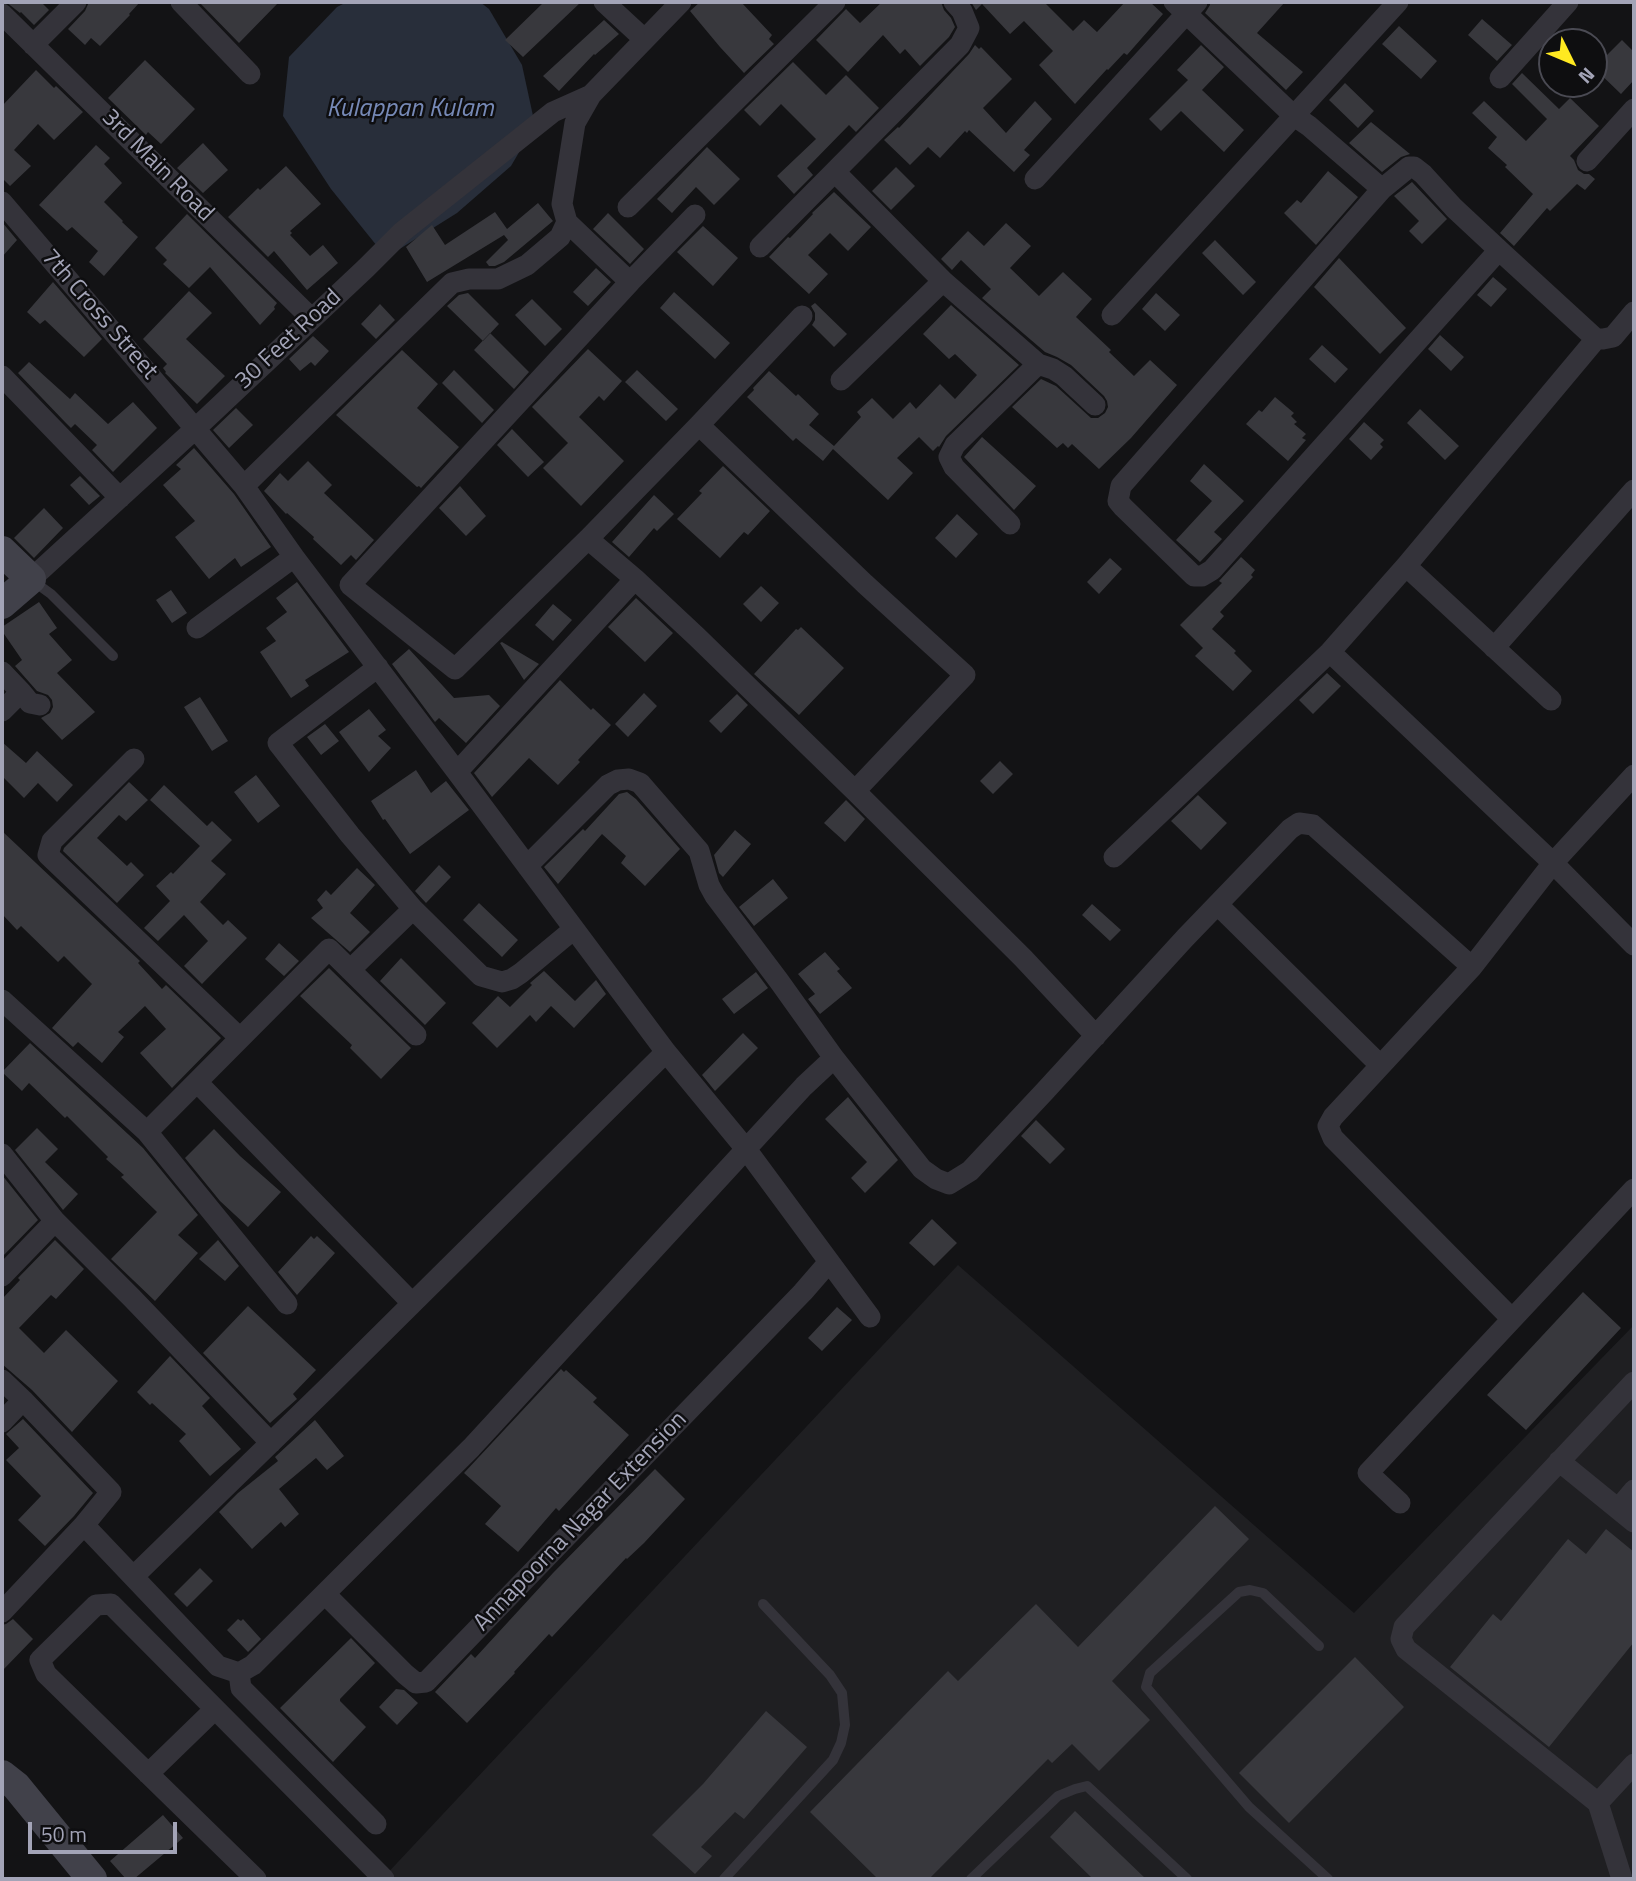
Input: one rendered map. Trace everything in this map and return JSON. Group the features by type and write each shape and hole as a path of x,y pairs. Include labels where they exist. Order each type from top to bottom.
{"main road":[{"path":"2,551 31,579"},
{"name":"30 Feet Road","path":"2,604 31,579"},
{"path":"2,1775 16,1786 92,1879"}],"street":[{"path":"33,45 76,2"},
{"path":"181,2 250,74"},
{"path":"604,2 644,39"},
{"path":"629,282 567,222 562,204 575,122 591,95 681,2"},
{"path":"628,207 835,2"},
{"path":"760,247 960,44 969,28 962,10 954,2"},
{"path":"1112,315 1398,2"},
{"path":"1500,78 1568,2"},
{"path":"1035,179 1186,6 1293,115 1382,189"},
{"name":"3rd Main Road","path":"2,14 312,319"},
{"name":"30 Feet Road","path":"31,579 402,232 553,112 591,95"},
{"path":"1587,161 1634,109"},
{"path":"1499,250 1212,570 1202,576 1194,576 1118,501 1121,486 1382,189 1409,167 1414,167 1423,174 1454,208 1596,338 1613,337 1634,312"},
{"path":"835,173 943,281 1038,364 1064,376 1096,405"},
{"name":"7th Cross Street","path":"2,202 244,486 294,557 666,1052 746,1149 870,1317"},
{"path":"695,215 629,282 350,585 455,669 588,539 802,316"},
{"path":"244,486 452,283 469,279 498,279 527,265 560,237 567,222"},
{"path":"841,380 943,281"},
{"path":"1114,857 1330,652 1406,566 1596,338"},
{"path":"1010,524 954,467 950,457 955,445 1038,364"},
{"path":"2,376 120,498"},
{"path":"699,425 865,584 965,675 855,791"},
{"path":"1494,648 1634,490"},
{"path":"588,539 697,637 855,791 1023,958 1096,1036"},
{"path":"197,628 294,557"},
{"path":"1406,566 1551,700"},
{"path":"457,772 635,579"},
{"path":"1330,652 1553,863 1634,945"},
{"path":"378,667 278,743 350,835 412,908 481,976 502,982 521,973 574,929"},
{"path":"2,672 30,703 40,705"},
{"path":"2,711 20,692"},
{"path":"134,759 52,841 48,855 240,1038"},
{"path":"1512,1319 1333,1138 1328,1126 1333,1117 1472,967 1553,863 1634,775"},
{"path":"527,866 608,785 629,779 640,783 699,851 715,896 834,1058 922,1169 949,1184 970,1171 1290,829 1299,824 1313,825 1472,967"},
{"path":"1218,905 1380,1066"},
{"path":"350,970 412,908"},
{"path":"147,1132 329,949 415,1035"},
{"path":"2,1000 147,1132 287,1304"},
{"path":"134,1576 666,1052"},
{"path":"84,1525 218,1666 239,1673 253,1665 471,1448 804,1086 834,1058"},
{"path":"197,1082 412,1303"},
{"path":"2,1154 55,1221 271,1443"},
{"path":"1400,1503 1368,1474 1634,1189"},
{"path":"2,1276 55,1221"},
{"name":"Annapoorna Nagar Extension","path":"325,1594 405,1674 416,1682 426,1682 829,1262"},
{"path":"2,1380 111,1492 84,1525 2,1612"},
{"path":"1622,1879 1598,1803 1406,1649 1401,1639 1404,1627 1634,1382"},
{"path":"2,1422 23,1400"},
{"path":"1559,1461 1634,1522"},
{"path":"1618,1508 1634,1490"},
{"path":"256,1879 46,1674 40,1660 96,1605 111,1604 384,1879"},
{"path":"239,1673 241,1688 376,1824"},
{"path":"148,1774 215,1709"},
{"path":"1598,1803 1634,1764"}],"lane":[{"path":"31,579 51,594 113,656"},
{"path":"1319,1646 1263,1593 1250,1590 1239,1592 1150,1673 1146,1687 1249,1807 1328,1879"},
{"path":"724,1879 833,1760 845,1725 842,1693 830,1675 763,1604"},
{"path":"971,1879 1058,1797 1087,1786 1187,1879"}],"shaded area":[{"path":"958,1265 1354,1613 1634,1325 1634,1875 1612,1879 382,1879"}],"water":[{"name":"Kulappan Kulam","path":"347,2 480,2 489,9 522,65 535,125 511,166 457,213 390,255 377,246 331,189 283,116 289,57 337,7"}],"building":[{"path":"6,2 41,2 49,10 34,25"},
{"path":"89,2 140,2 100,46 91,38 85,45 68,29 85,11"},
{"path":"199,2 279,2 239,43"},
{"path":"544,2 581,2 523,57 505,40"},
{"path":"700,2 741,2 772,35 769,39 774,44 744,73 690,11"},
{"path":"882,2 941,2 955,27 949,37 920,66 905,49 900,54 883,35 848,72 816,40 846,9 860,23"},
{"path":"971,2 1044,2 1073,31 1084,20 1097,32 1125,2 1150,2 1163,14 1127,55 1124,53 1107,69 1075,104 1039,65 1053,51 1024,21 1010,34 982,4 976,10"},
{"path":"1210,2 1285,2 1257,33 1303,72 1286,90 1205,13"},
{"path":"1482,19 1512,45 1497,61 1468,35"},
{"path":"604,20 619,34 594,54 559,91 543,76"},
{"path":"1399,26 1437,61 1421,79 1382,44"},
{"path":"1622,40 1634,52 1634,80 1621,94 1608,81 1608,54"},
{"path":"975,45 979,49 981,47 1012,79 983,108 1006,133 1035,101 1052,119 1024,150 1030,155 1014,172 969,130 940,158 928,147 910,165 884,140 899,128"},
{"path":"1201,45 1224,67 1202,90 1244,130 1224,152 1181,111 1161,131 1149,119 1188,80 1177,70"},
{"path":"145,60 195,109 161,144 148,132 146,135 108,98"},
{"path":"793,62 826,95 846,75 879,108 856,132 849,125 807,168 813,175 794,194 777,176 816,139 781,104 760,126 744,110"},
{"path":"36,70 83,112 54,140 38,124 14,150 31,166 10,186 2,178 2,106"},
{"path":"1522,73 1538,89 1538,98 1548,98 1559,109 1570,98 1599,126 1570,156 1578,170 1595,179 1585,190 1577,184 1550,211 1547,208 1514,246 1500,233 1533,194 1488,148 1497,137 1472,113 1484,101 1526,141 1547,119 1512,84"},
{"path":"1345,83 1374,111 1358,128 1329,100"},
{"path":"1371,122 1410,154 1401,157 1382,172 1349,143"},
{"path":"203,143 228,170 203,193 177,168"},
{"path":"96,145 110,158 104,164 122,183 104,202 138,237 104,276 89,262 98,251 72,227 67,231 39,205"},
{"path":"707,147 740,179 714,205 696,187 672,213 657,199"},
{"path":"286,166 321,204 290,231 290,235 310,256 323,245 338,263 307,290 274,251 268,257 228,217"},
{"path":"896,167 915,186 891,210 872,191"},
{"path":"1328,171 1358,197 1316,245 1284,213 1297,200 1301,203"},
{"path":"1412,182 1447,219 1422,244 1409,231 1419,221 1394,196"},
{"path":"834,192 871,227 848,251 830,233 808,255 828,274 809,294 769,257"},
{"path":"538,203 553,221 504,262 495,266 489,266 486,262 508,240 504,235 427,282 406,247 432,225 445,245 495,212 507,229"},
{"path":"608,213 644,249 630,264 593,229"},
{"path":"187,214 277,303 260,325 210,267 189,288 163,264 167,260 155,248"},
{"path":"2,222 17,240 2,257"},
{"path":"1006,223 1031,246 1010,268 1039,296 1063,272 1092,299 1076,317 1111,350 1109,352 1134,376 1150,360 1177,385 1131,438 1099,469 1072,444 1068,448 1063,443 1057,448 1012,407 1041,379 1056,386 1091,418 1098,418 1105,413 1108,407 1104,396 1071,365 1045,352 982,298 991,289 961,260 952,270 941,259 968,231 984,246"},
{"path":"703,226 738,258 713,286 677,252"},
{"path":"1215,240 1256,282 1243,295 1202,253"},
{"path":"1339,258 1406,328 1380,354 1314,287"},
{"path":"596,268 611,282 588,306 573,292"},
{"path":"1493,277 1507,289 1491,307 1477,295"},
{"path":"53,282 102,339 84,357 45,320 40,324 27,312"},
{"path":"189,291 212,313 186,339 225,376 197,404 165,373 163,368 167,364 143,339"},
{"path":"674,292 730,343 715,359 660,308"},
{"path":"468,293 499,324 483,341 447,306 459,295"},
{"path":"1156,293 1180,315 1165,331 1142,309"},
{"path":"532,299 562,329 545,346 515,315"},
{"path":"815,303 847,334 834,347 812,325 815,313 811,306"},
{"path":"380,304 395,320 376,339 361,324"},
{"path":"951,305 1019,365 946,436 939,447 933,451 919,437 897,458 913,473 888,500 833,449 823,461 796,438 793,441 747,397 769,371 819,414 809,425 834,446 861,417 857,412 872,398 893,419 910,402 916,409 940,384 955,399 977,375 955,354 949,359 923,334"},
{"path":"490,333 529,372 514,389 474,350"},
{"path":"1440,335 1464,357 1451,371 1428,349"},
{"path":"313,336 329,351 315,366 311,362 300,371 289,359"},
{"path":"1322,345 1348,369 1335,383 1309,359"},
{"path":"588,349 622,381 604,401 599,396 579,417 624,461 581,506 543,468 568,443 532,407"},
{"path":"402,350 438,384 417,408 459,447 421,488 336,415"},
{"path":"29,362 70,399 75,393 108,424 133,402 157,428 113,472 92,450 97,445 75,424 71,428 18,373"},
{"path":"454,370 494,410 482,423 442,383"},
{"path":"637,370 678,409 666,421 625,382"},
{"path":"1275,397 1294,413 1291,416 1297,422 1294,424 1306,434 1302,438 1306,440 1288,461 1246,424 1259,410 1262,412"},
{"path":"236,408 253,425 229,448 213,430"},
{"path":"1420,409 1459,446 1445,460 1407,423"},
{"path":"1364,422 1384,440 1380,444 1383,447 1371,460 1349,439"},
{"path":"512,429 544,462 528,477 497,445"},
{"path":"982,437 1036,486 1014,510 964,457"},
{"path":"194,448 234,494 271,547 241,567 235,558 209,579 175,537 195,521 163,485 181,469 176,465"},
{"path":"308,461 332,485 324,493 374,540 356,560 351,555 341,565 264,491 280,473 288,481"},
{"path":"1204,464 1244,501 1214,532 1222,539 1200,562 1176,540 1212,501 1190,481"},
{"path":"723,466 770,511 748,535 744,532 720,558 677,519"},
{"path":"80,476 100,496 89,505 70,485"},
{"path":"460,486 486,516 466,536 439,508"},
{"path":"654,495 674,514 657,531 654,528 629,557 612,542"},
{"path":"44,508 63,528 34,558 14,538"},
{"path":"957,514 978,534 956,558 935,538"},
{"path":"1241,557 1255,570 1251,575 1253,577 1220,612 1224,616 1212,629 1236,651 1234,653 1252,671 1233,691 1195,656 1203,648 1180,625 1222,583 1219,581"},
{"path":"1110,558 1122,569 1099,594 1087,582"},
{"path":"297,582 349,652 305,680 309,686 291,698 260,652 276,641 266,628 287,612 276,598"},
{"path":"761,586 779,603 761,622 743,604"},
{"path":"171,590 187,613 172,623 156,600"},
{"path":"636,598 673,633 645,662 608,627"},
{"path":"39,602 57,628 49,634 72,660 57,673 95,712 62,740 41,718 50,713 52,700 48,695 37,691 15,666 22,660 2,631 2,627"},
{"path":"553,604 572,620 553,641 535,625"},
{"path":"801,627 844,668 799,715 754,674 796,629"},
{"path":"500,643 539,664 524,680"},
{"path":"409,649 454,698 489,695 500,706 466,743 439,718 435,722 392,664"},
{"path":"1327,673 1341,686 1313,714 1299,700"},
{"path":"560,680 611,725 558,785 529,758 492,797 474,773"},
{"path":"644,693 657,706 628,737 615,724"},
{"path":"737,694 748,705 721,733 709,721"},
{"path":"200,697 228,741 212,751 184,707"},
{"path":"369,709 386,730 378,736 391,748 369,772 339,732"},
{"path":"325,724 339,741 321,755 307,737"},
{"path":"2,742 26,763 37,751 73,785 57,802 38,783 24,798 2,776"},
{"path":"1000,761 1013,774 993,794 980,781"},
{"path":"416,770 431,793 446,781 469,810 410,854 371,801"},
{"path":"256,775 280,806 258,823 234,792"},
{"path":"129,782 148,800 126,821 119,815 97,838 127,866 131,862 144,875 117,903 63,851"},
{"path":"164,785 207,826 212,821 232,840 211,861 226,874 200,902 223,925 228,920 247,938 202,984 184,966 208,941 184,915 158,941 144,928 170,901 156,886 171,872 173,874 200,846 150,800"},
{"path":"627,792 680,849 645,886 621,863 626,856 602,834 558,884 544,867 583,829 585,831 619,794"},
{"path":"1198,795 1227,823 1201,850 1171,821"},
{"path":"846,800 865,819 845,842 824,823"},
{"path":"735,830 751,844 723,877 719,873 714,855"},
{"path":"2,831 140,961 138,963 162,989 166,985 221,1038 172,1088 140,1053 166,1029 145,1006 118,1032 124,1037 102,1063 78,1042 73,1047 52,1028 92,984 64,956 58,962 21,926 17,930 2,914"},
{"path":"439,865 451,877 426,903 415,891"},
{"path":"357,868 375,885 350,913 370,932 350,952 311,918 323,908 317,900 326,890 331,895"},
{"path":"773,879 788,898 754,926 739,907"},
{"path":"479,903 518,940 502,957 463,920"},
{"path":"1092,904 1121,930 1110,941 1082,915"},
{"path":"279,943 299,961 284,976 265,959"},
{"path":"825,952 852,988 820,1014 808,999 815,994 798,974"},
{"path":"401,958 446,1003 425,1025 380,981"},
{"path":"329,968 411,1048 381,1079 350,1048 352,1045 300,996"},
{"path":"544,971 575,1001 596,980 606,994 574,1028 551,1006 536,1022 530,1015 497,1048 472,1023 498,996 510,1007"},
{"path":"756,972 768,988 734,1014 722,999"},
{"path":"743,1033 758,1048 715,1091 702,1075"},
{"path":"30,1043 143,1148 198,1215 178,1235 198,1253 155,1301 111,1259 157,1212 121,1177 124,1175 67,1116 65,1118 29,1083 22,1091 2,1072"},
{"path":"848,1097 898,1160 865,1193 851,1178 867,1162 825,1119"},
{"path":"1036,1120 1065,1149 1050,1164 1021,1136"},
{"path":"37,1128 58,1149 45,1162 78,1194 63,1210 15,1150"},
{"path":"214,1129 281,1192 248,1227 220,1201 185,1158"},
{"path":"2,1175 38,1220 2,1257"},
{"path":"932,1219 957,1243 934,1266 909,1243"},
{"path":"311,1236 314,1239 317,1236 335,1253 297,1295 278,1272"},
{"path":"55,1240 84,1269 56,1299 51,1295 19,1328 44,1353 66,1330 118,1381 72,1432 32,1390 2,1364 2,1299 20,1280 18,1278"},
{"path":"218,1240 239,1266 225,1281 199,1259"},
{"path":"1583,1292 1621,1328 1526,1430 1487,1395"},
{"path":"248,1306 316,1370 293,1394 297,1399 270,1423 203,1353"},
{"path":"837,1307 852,1320 822,1351 808,1338"},
{"path":"170,1356 210,1398 202,1406 241,1449 210,1476 179,1441 186,1434 137,1392"},
{"path":"561,1369 564,1372 566,1370 597,1398 593,1402 629,1435 559,1511 556,1508 518,1552 485,1524 501,1506 464,1473"},
{"path":"23,1419 93,1493 45,1546 18,1520 41,1496 6,1460 19,1448 6,1434"},
{"path":"315,1420 344,1456 327,1470 316,1458 279,1489 299,1514 285,1527 281,1522 252,1549 219,1512 278,1461 275,1457"},
{"path":"655,1469 685,1499 552,1637 549,1634 467,1723 435,1692 471,1654 475,1658 553,1573"},
{"path":"1215,1506 1249,1539 1112,1681 1150,1720 1099,1771 1072,1744 1052,1763 1048,1759 929,1879 878,1879 810,1812 948,1671 958,1681 1036,1604 1078,1647"},
{"path":"1606,1529 1634,1552 1634,1642 1549,1747 1450,1667 1493,1614 1501,1621 1568,1539 1586,1554"},
{"path":"200,1568 213,1581 187,1607 174,1594"},
{"path":"13,1619 33,1639 2,1671 2,1625"},
{"path":"238,1619 243,1619 261,1639 248,1652 227,1630"},
{"path":"351,1638 375,1663 340,1701 366,1727 333,1762 280,1708"},
{"path":"1355,1657 1404,1707 1289,1823 1239,1773"},
{"path":"396,1689 404,1690 418,1703 397,1725 379,1707"},
{"path":"766,1711 807,1747 744,1819 735,1812 701,1847 712,1856 695,1874 652,1835 703,1784"},
{"path":"1075,1811 1146,1879 1093,1879 1050,1837"},
{"path":"163,1815 183,1838 134,1879 126,1879 110,1861"}]}
